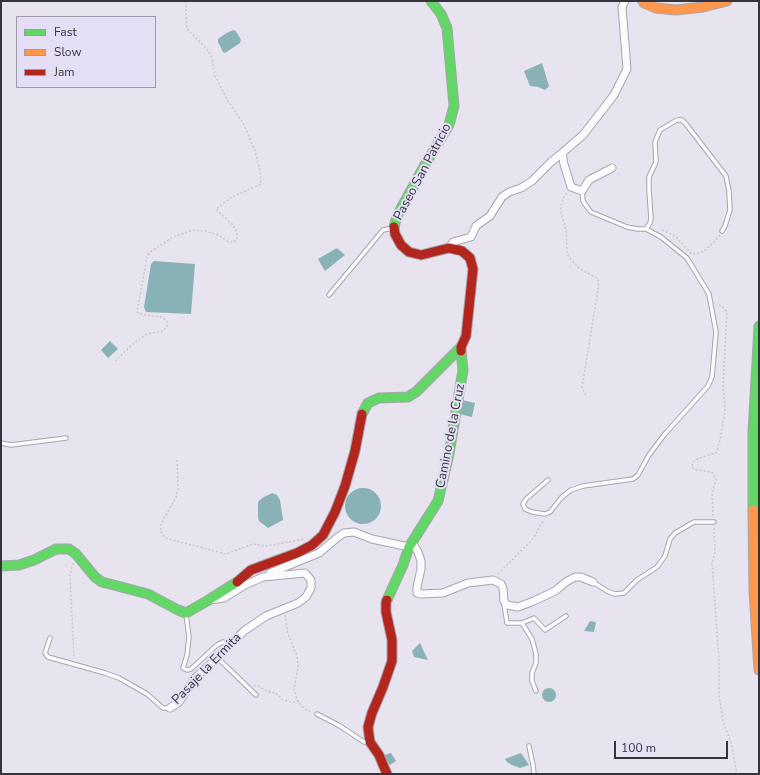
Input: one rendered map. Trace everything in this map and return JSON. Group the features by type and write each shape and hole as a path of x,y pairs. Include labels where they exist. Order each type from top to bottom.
{"main road":[{"name":"Paseo San Patricio","path":"431,1 441,14 447,28 454,106 449,125 397,216 394,228 395,234 401,245 409,252 421,255 449,248"},
{"path":"645,2 656,8 676,10 702,4 727,1"},
{"name":"Camino de la Cruz","path":"370,742 368,727 392,661 392,640 386,612 386,602 411,545 438,501 449,454 463,370 461,347 466,336 474,269 470,258 462,251 449,248"},
{"path":"759,326 753,432 754,591 759,670"},
{"path":"1,566 19,565 34,560 56,549 69,549 76,554 95,577 102,582 139,590 186,613 235,583 251,570 296,553 312,545 323,534 335,512 345,486 355,451 361,416 368,403 379,398 408,397 416,392 461,347"},
{"path":"370,742 379,755 387,774"}],"street":[{"path":"449,248 453,242 471,237 476,226 490,216 502,197 532,181 550,162 583,135 614,95 627,69 622,7 625,1"},
{"path":"562,153 571,187 582,191 589,180 612,168"},
{"path":"263,576 319,554 344,532 354,532 372,539 411,545 418,552 421,561 421,569 417,587 417,593 421,594 443,593 468,584 493,580 501,584 503,588 504,600 507,605 518,607 555,591 575,577 581,577 593,582"},
{"name":"Pasaje la Ermita","path":"170,708 179,702 195,678 244,631 266,616 298,603 306,597 311,588 311,580 305,573 263,576 224,598 206,601"}],"lane":[{"path":"646,229 651,219 649,177 656,162 655,142 660,130 677,120 682,120 726,176 729,191 730,210 722,231"},
{"path":"548,480 526,499 523,504 525,510 545,514 550,512 562,497 571,490 583,486 633,479 638,475 664,435 708,386 712,377 716,332 711,303 709,294 687,258 661,236 646,229 638,230 627,228 591,212 583,201 582,191"},
{"path":"329,295 383,230 394,228"},
{"path":"1,443 11,445 66,438"},
{"path":"593,582 615,594 624,593 637,580 657,567 665,556 670,539 675,533 694,522 714,522"},
{"path":"504,600 507,623 522,623 534,618 545,630 566,616"},
{"path":"186,613 189,637 184,668 187,670 191,669 222,642 231,644"},
{"path":"522,623 532,639 536,654 536,663 532,673 532,681 536,691"},
{"name":"Pasaje la Ermita","path":"50,638 45,653 48,657 119,678 147,694 163,708 170,708"},
{"path":"217,658 256,695"},
{"path":"317,714 340,726 364,742 370,742"},
{"path":"529,746 534,774"}],"path":[{"path":"115,361 134,343 147,334 163,331 167,326 167,321 162,317 144,315 137,312 147,257 150,252 173,237 193,230 205,231 218,235 229,242 234,242 237,240 237,232 232,224 216,208 232,197 261,184 260,171 255,151 244,125 228,101 215,76 212,58 207,48 187,29 186,1"},
{"path":"571,187 564,197 561,206 561,213 566,230 568,256 580,269 597,278 599,283 582,388 587,397"},
{"path":"662,230 669,232 676,237 691,253 696,254 704,251 715,241 722,231"},
{"path":"711,303 722,306 727,312 723,384 726,408 716,453 699,458 693,462 692,467 695,470 713,473 716,480 712,493 714,522 714,552 712,563 720,659 719,694 723,722 731,742 737,774"},
{"path":"177,460 178,489 176,497 161,524 161,532 165,538 226,554 253,544 268,546 308,538"},
{"path":"493,580 533,539 544,521 545,514"},
{"path":"74,664 70,575 76,554"},
{"path":"284,609 288,634 297,656 298,667 294,690 298,702 305,709 317,714"},
{"path":"245,684 258,686 276,694 282,700 298,702"}],"water":[{"path":"233,30 236,31 241,40 240,43 225,53 218,42 218,39"},
{"path":"542,63 549,86 545,90 530,86 524,71"},
{"path":"337,248 345,255 325,271 318,259"},
{"path":"154,261 195,264 191,314 146,312 144,307 151,264"},
{"path":"110,341 118,349 108,358 101,350"},
{"path":"462,400 475,403 472,417 459,414"},
{"path":"360,488 366,488 376,493 381,506 376,519 366,524 360,524 350,519 345,509 345,503 350,493"},
{"path":"272,493 277,495 280,500 283,520 268,528 259,521 258,502 262,498"},
{"path":"590,621 596,622 594,632 584,631"},
{"path":"420,643 428,660 414,657 412,651"},
{"path":"549,688 554,690 556,695 554,700 549,702 544,700 542,695 544,690"},
{"path":"391,753 396,761 390,765 384,755"},
{"path":"521,753 529,765 520,768 507,762 505,759"}],"traffic: fast":[{"path":"394,227 397,216 449,125 454,106 447,28 441,14 431,1"},
{"path":"753,510 753,432 759,326"},
{"path":"362,414 368,403 379,398 408,397 416,392 461,347"},
{"path":"387,600 403,565 409,547 438,501 449,454 463,370 461,351"},
{"path":"1,566 19,565 34,560 56,549 69,549 76,554 95,577 102,582 148,594 186,613 237,582"}],"traffic: slow":[{"path":"643,1 644,3 656,8 676,10 703,7 727,1"},
{"path":"753,510 754,591 759,670"}],"traffic: jam":[{"path":"394,227 395,234 401,245 409,252 421,255 449,248 462,251 470,258 473,269 466,336 461,347 461,351"},
{"path":"237,582 251,570 297,553 312,545 323,535 335,512 345,486 355,451 362,414"},
{"path":"387,600 386,612 392,640 392,661 368,727 370,742 379,755 387,774"}]}
